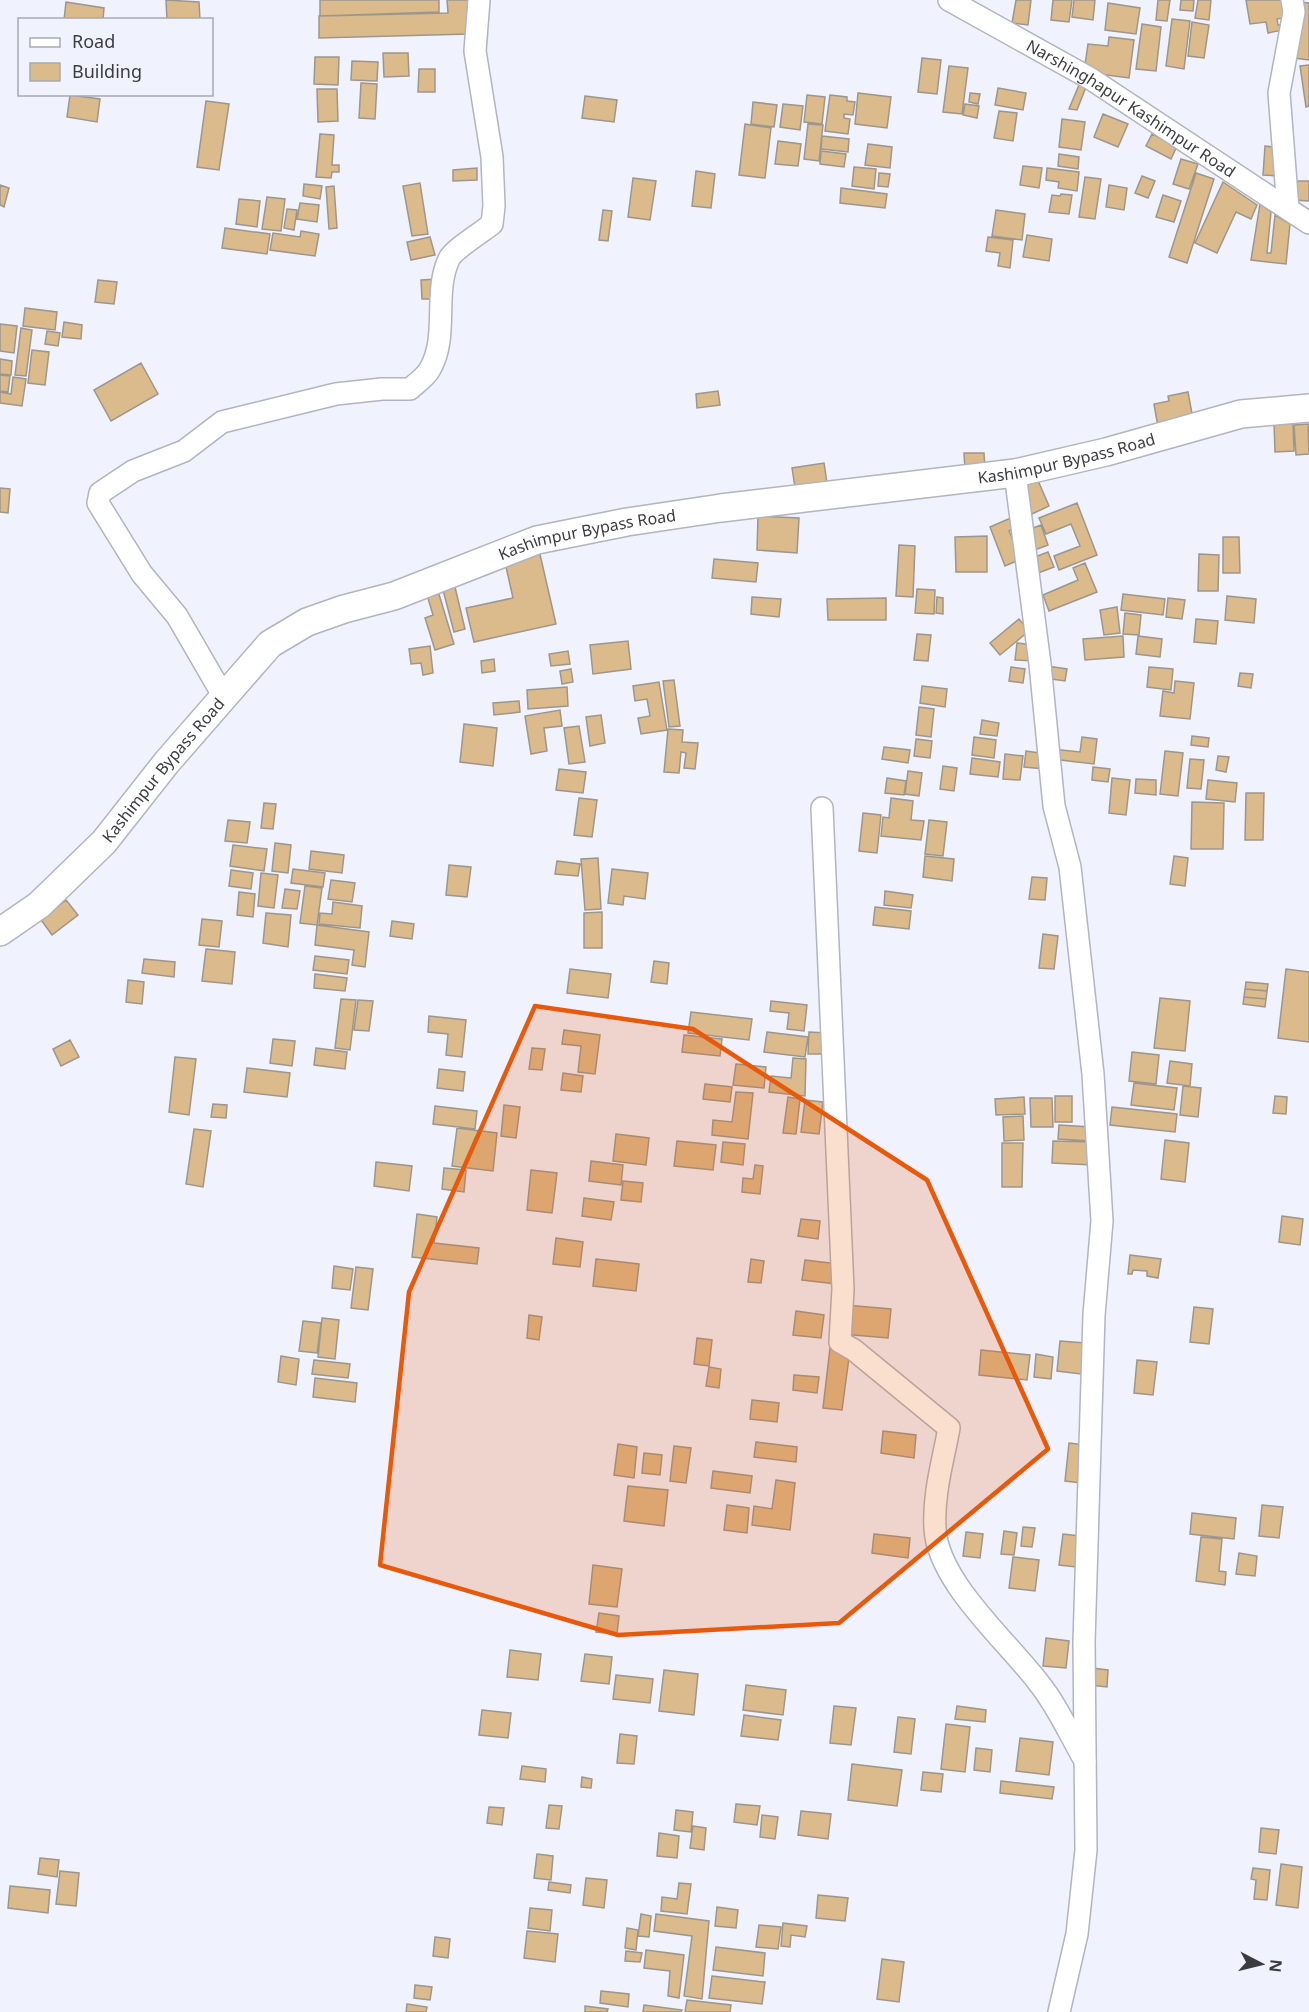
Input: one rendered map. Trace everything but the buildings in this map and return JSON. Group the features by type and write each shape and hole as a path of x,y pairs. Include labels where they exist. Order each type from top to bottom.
{"main road":[{"name":"Kashimpur Bypass Road","path":"0,932 39,905 104,842 168,762 270,644 307,622 344,609 394,596 537,540 627,522 721,508 1015,473 1106,452 1241,414 1309,408"}],"street":[{"path":"224,697 177,616 142,574 98,503 100,493 133,471 184,451 222,422 336,394 382,388 410,389 430,370 440,337 440,302 449,257 458,247 470,242 492,224 492,157 475,51 479,0"},
{"name":"Narshinghapur Kashimpur Road","path":"949,0 1091,79 1309,223"},
{"path":"1288,209 1279,93 1294,12 1292,0"},
{"path":"1015,473 1040,664 1054,806 1070,867 1093,1074 1102,1221 1095,1315 1084,1642 1086,1850 1079,1923 1059,2012"},
{"path":"822,808 843,1289 840,1342 854,1350 949,1428 936,1491 935,1530 941,1552 957,1585 1040,1684 1085,1762"}],"highlighted area":[{"path":"535,1006 693,1029 927,1180 1048,1449 839,1623 618,1635 380,1565 409,1292"}]}
